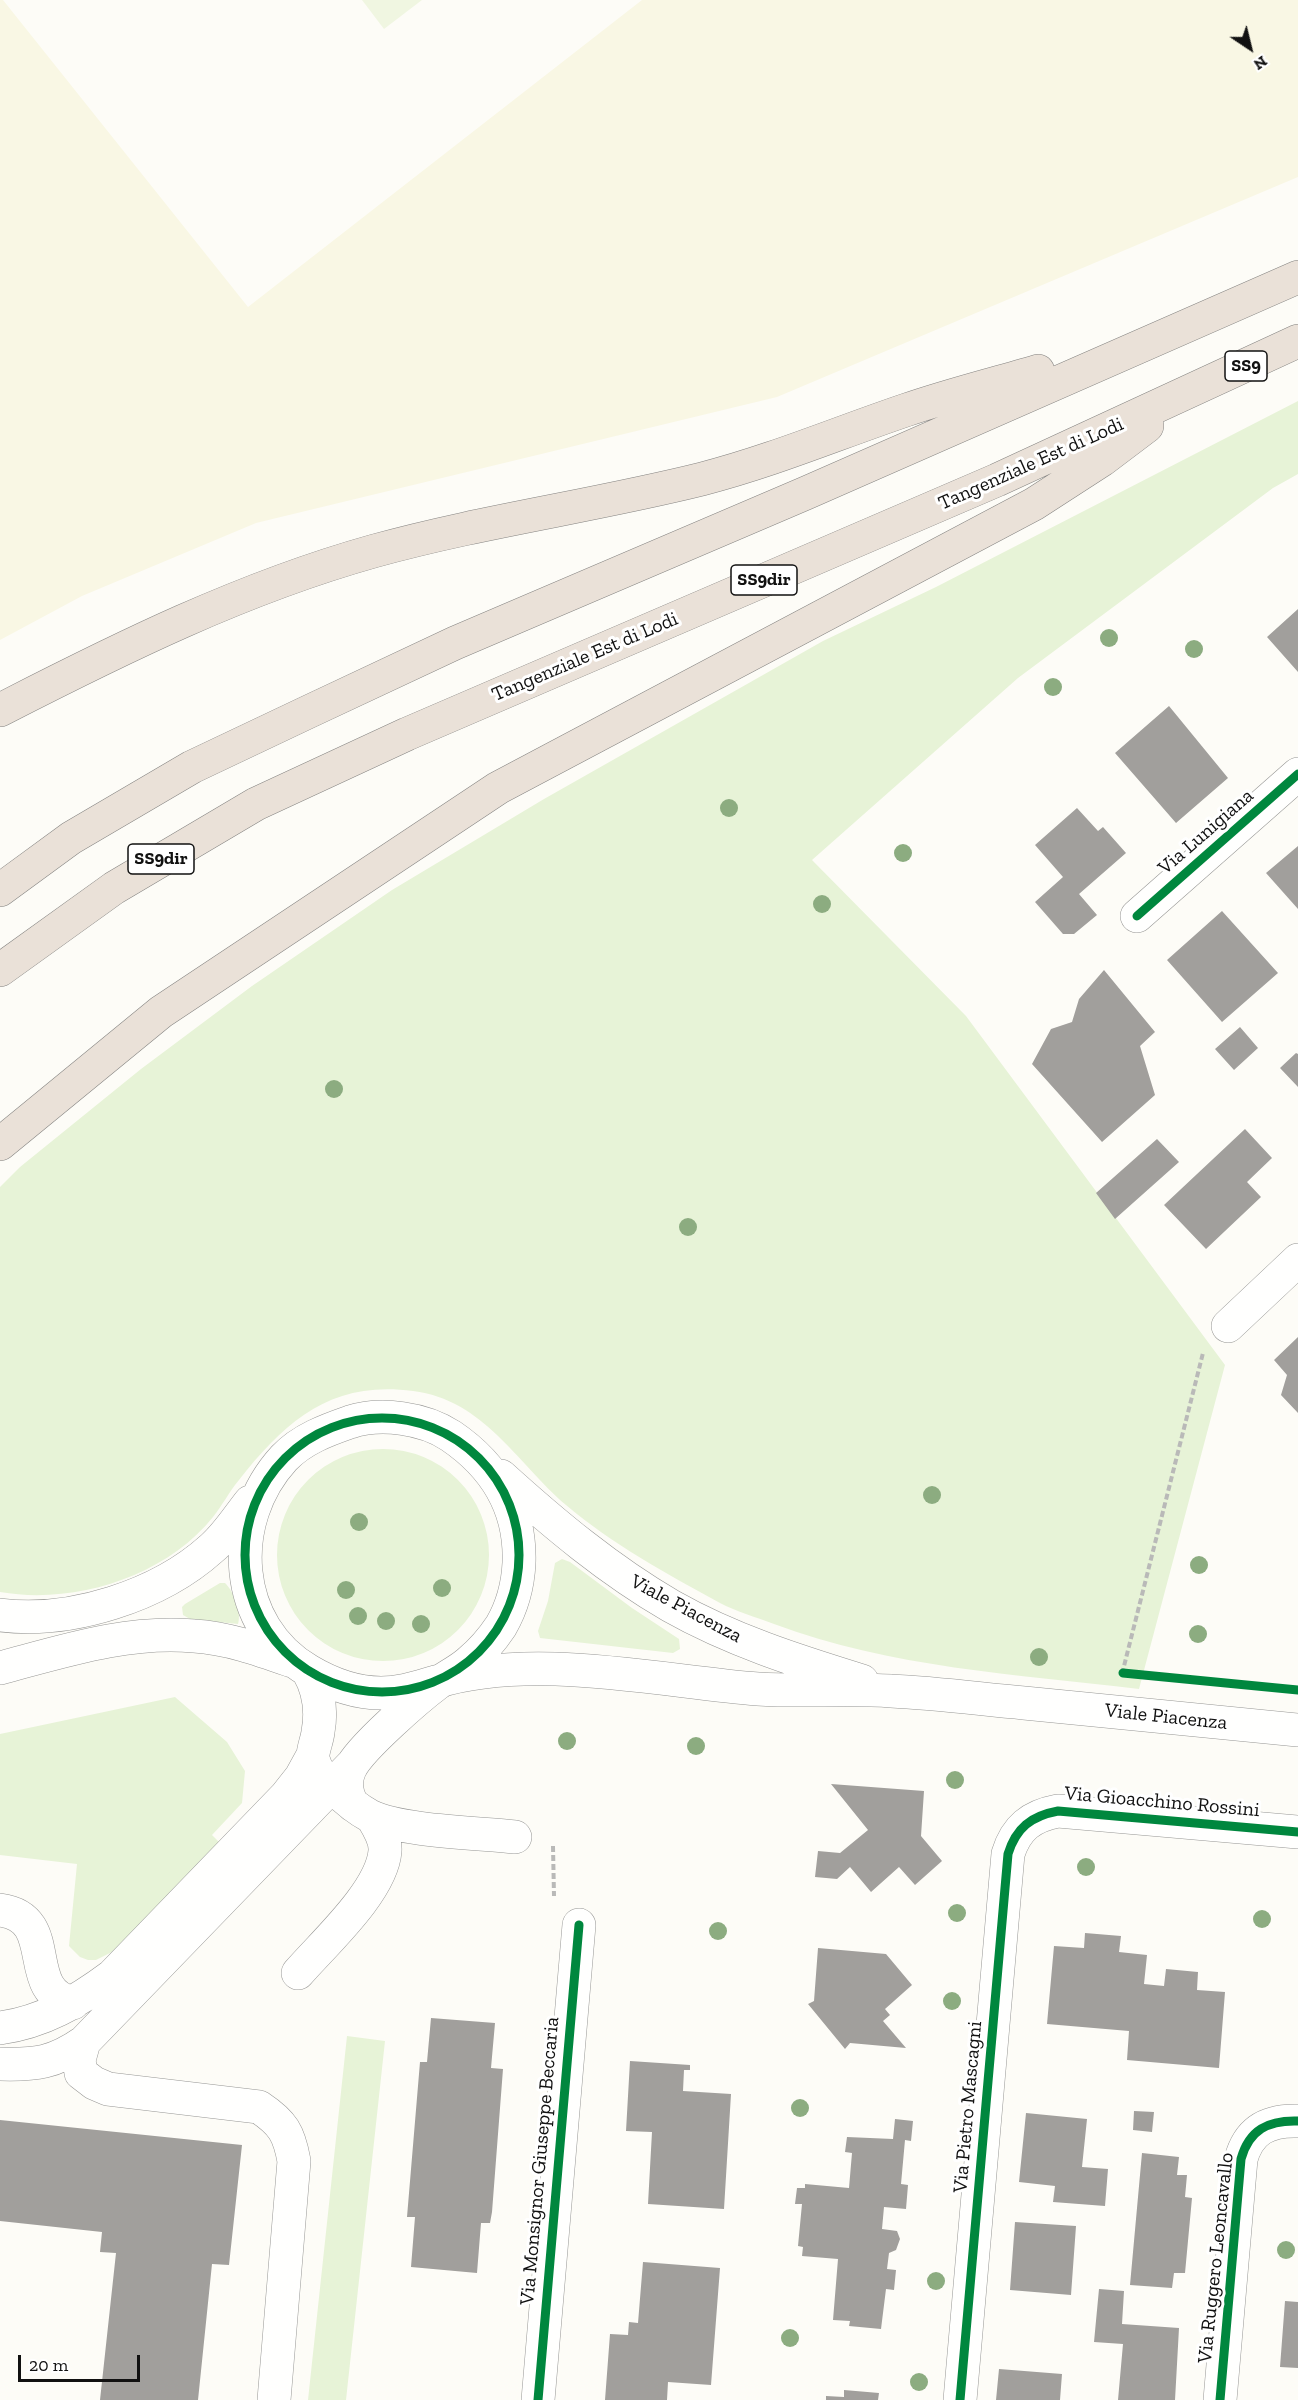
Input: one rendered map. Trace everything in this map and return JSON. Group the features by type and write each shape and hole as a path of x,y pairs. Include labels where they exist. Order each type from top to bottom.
{"highway":[{"path":"0,890 71,838 192,767 455,643 807,493 1161,335 1298,277"},
{"path":"0,710 144,637 220,603 320,568 448,532 702,479 758,463 909,409 1161,335"},
{"name":"SS9","path":"1194,390 1298,342"},
{"path":"0,1144 161,1012 498,788 1034,504 1102,460 1194,390"},
{"name":"Tangenziale Est di Lodi","path":"0,970 114,888 256,804 407,734 997,480 1194,390"}],"street":[{"name":"Via Lunigiana","path":"1137,916 1298,774"},
{"path":"1227,1326 1298,1260"},
{"path":"0,1615 20,1618 67,1613 106,1606 154,1588 213,1548 287,1455 322,1431 363,1418 405,1419 445,1432 480,1457 507,1494 520,1538 518,1584 500,1627 470,1662 413,1702 352,1793 84,2042 63,2057 45,2062 29,2065 0,2064"},
{"name":"Viale Piacenza","path":"480,1457 553,1522 624,1576 672,1606 731,1635 795,1660 890,1690"},
{"path":"0,2028 20,2025 52,2014 73,2003 112,1976 291,1790 312,1756 319,1731 320,1705 315,1684 301,1666 262,1626 246,1581 245,1534 261,1489"},
{"path":"0,1668 102,1641 152,1635 195,1636 249,1646 301,1666 333,1685 378,1694 410,1690 442,1680"},
{"name":"Viale Piacenza","path":"442,1680 514,1670 574,1671 759,1689 890,1690 1298,1730"},
{"path":"312,1756 316,1767 393,1824 515,1837"},
{"path":"298,1972 366,1895 381,1869 385,1850 381,1832 352,1793"},
{"name":"Via Gioacchino Rossini","path":"1026,1823 1041,1814 1058,1811 1298,1832"},
{"name":"Via Pietro Mascagni","path":"960,2400 1008,1854 1013,1836 1026,1823"},
{"path":"0,1910 12,1912 30,1926 37,1942 48,1990 57,1998 73,2003"},
{"name":"Via Monsignor Giuseppe Beccaria","path":"538,2400 579,1925"},
{"path":"84,2042 79,2060 81,2073 93,2083 108,2089 259,2107 277,2118 290,2138 294,2161 274,2400"},
{"name":"Via Ruggero Leoncavallo","path":"1220,2400 1243,2152 1257,2130 1271,2122 1298,2121"}],"path":[{"path":"1113,1712 1201,1355 1227,1326"},
{"path":"1123,1673 1134,1674"},
{"path":"515,1837 553,1846 554,1910 579,1925"}],"shaded area":[{"path":"0,0 3,0 248,307 642,0 1298,0 1298,177 777,397 256,523 82,596 0,640"}],"green space":[{"path":"362,0 422,0 384,29"},
{"path":"1298,401 1298,474 1273,488 1018,678 812,860 966,1016 1225,1365 1139,1689 908,1660 818,1639 733,1609 640,1558 602,1533 566,1505 497,1435 460,1407 438,1397 413,1391 384,1389 358,1392 313,1409 293,1423 257,1458 213,1517 193,1538 170,1556 144,1571 87,1590 28,1595 0,1592 0,1187 20,1167 141,1069 252,986 392,890 544,799 823,641 936,587"},
{"path":"373,1449 393,1449 414,1453 433,1461 458,1480 471,1496 481,1514 487,1534 489,1555 487,1576 481,1596 471,1614 458,1630 433,1649 414,1657 393,1661 373,1661 352,1657 333,1649 301,1622 289,1605 281,1586 277,1565 277,1545 281,1524 289,1505 316,1473 333,1461 352,1453"},
{"path":"562,1559 570,1562 679,1639 680,1649 673,1653 540,1638 538,1631 548,1601 555,1563"},
{"path":"220,1583 225,1583 234,1597 239,1614 238,1624 190,1619 183,1615 182,1607 185,1604"},
{"path":"175,1697 227,1742 245,1771 242,1803 212,1835 220,1843 114,1951 96,1960 88,1960 80,1957 69,1946 77,1864 0,1855 0,1734"},
{"path":"347,2036 385,2041 346,2400 308,2400"}],"building":[{"path":"1298,609 1298,672 1267,637"},
{"path":"1169,706 1228,778 1176,823 1115,753"},
{"path":"1077,808 1098,831 1103,827 1126,853 1079,894 1097,915 1074,934 1063,934 1035,902 1063,877 1035,845"},
{"path":"1298,846 1298,909 1266,873"},
{"path":"1222,911 1278,973 1222,1022 1167,960"},
{"path":"1104,970 1155,1032 1140,1046 1155,1095 1102,1142 1032,1064 1051,1029 1072,1022 1079,999"},
{"path":"1240,1027 1258,1048 1234,1070 1215,1049"},
{"path":"1296,1053 1298,1054 1298,1087 1280,1068"},
{"path":"1245,1129 1272,1158 1247,1182 1261,1197 1206,1249 1164,1205"},
{"path":"1157,1139 1179,1162 1115,1219 1096,1193"},
{"path":"1298,1337 1298,1413 1281,1395 1287,1375 1274,1360"},
{"path":"831,1784 924,1791 921,1836 942,1861 915,1885 899,1867 871,1892 850,1867 837,1879 815,1877 818,1851 840,1853 868,1830"},
{"path":"1085,1933 1121,1936 1119,1952 1147,1955 1144,1984 1164,1986 1166,1969 1198,1972 1197,1990 1225,1992 1219,2068 1127,2060 1129,2031 1047,2024 1054,1946 1084,1948"},
{"path":"818,1948 886,1954 912,1985 885,2009 890,2015 883,2021 906,2048 850,2043 845,2049 808,2004 814,2001"},
{"path":"431,2018 495,2023 491,2068 503,2069 492,2212 490,2223 481,2223 477,2273 411,2267 415,2217 407,2217 420,2062 427,2062"},
{"path":"630,2061 690,2065 690,2070 684,2070 683,2091 731,2094 724,2209 648,2204 652,2132 626,2131"},
{"path":"1134,2111 1154,2112 1152,2132 1133,2130"},
{"path":"1026,2113 1087,2119 1082,2167 1108,2169 1105,2206 1053,2202 1055,2186 1019,2182"},
{"path":"895,2119 913,2121 911,2141 905,2140 901,2184 908,2185 906,2209 884,2207 882,2229 897,2231 900,2239 896,2250 889,2253 887,2269 896,2270 894,2290 886,2289 881,2329 849,2326 850,2321 833,2320 838,2259 802,2256 803,2247 798,2246 802,2204 795,2204 797,2188 805,2188 805,2184 849,2188 852,2153 845,2152 847,2137 893,2139"},
{"path":"0,2120 242,2145 229,2265 212,2264 198,2400 100,2400 116,2253 100,2252 102,2232 0,2221"},
{"path":"1142,2153 1179,2157 1177,2175 1187,2175 1185,2197 1192,2198 1185,2273 1174,2273 1172,2288 1130,2285"},
{"path":"1015,2222 1076,2226 1071,2295 1010,2290"},
{"path":"643,2262 720,2268 711,2385 668,2382 667,2400 605,2400 610,2334 628,2335 629,2322 638,2323"},
{"path":"1099,2289 1124,2291 1122,2324 1179,2328 1175,2400 1118,2400 1123,2344 1094,2342"},
{"path":"1285,2301 1298,2302 1298,2368 1280,2367"},
{"path":"999,2369 1062,2374 1060,2400 996,2400"},
{"path":"844,2390 879,2393 878,2400 826,2400 826,2396 844,2397"}],"cycle path":[{"path":"1137,916 1298,774"},
{"path":"395,1418 435,1428 458,1441 479,1458 496,1479 509,1502 517,1528 519,1555 517,1582 509,1608 496,1631 479,1652 458,1669 435,1682 409,1690 369,1692 329,1682 317,1676 295,1661 276,1642 255,1608 247,1582 245,1542 255,1502 261,1490 276,1468 295,1449 329,1428 355,1420 395,1418"},
{"path":"1123,1673 1298,1690"},
{"path":"960,2400 1008,1854 1015,1837 1032,1820 1058,1811 1298,1832"},
{"path":"538,2400 579,1925"},
{"path":"1220,2400 1241,2159 1249,2141 1261,2129 1278,2122 1298,2121"}]}
